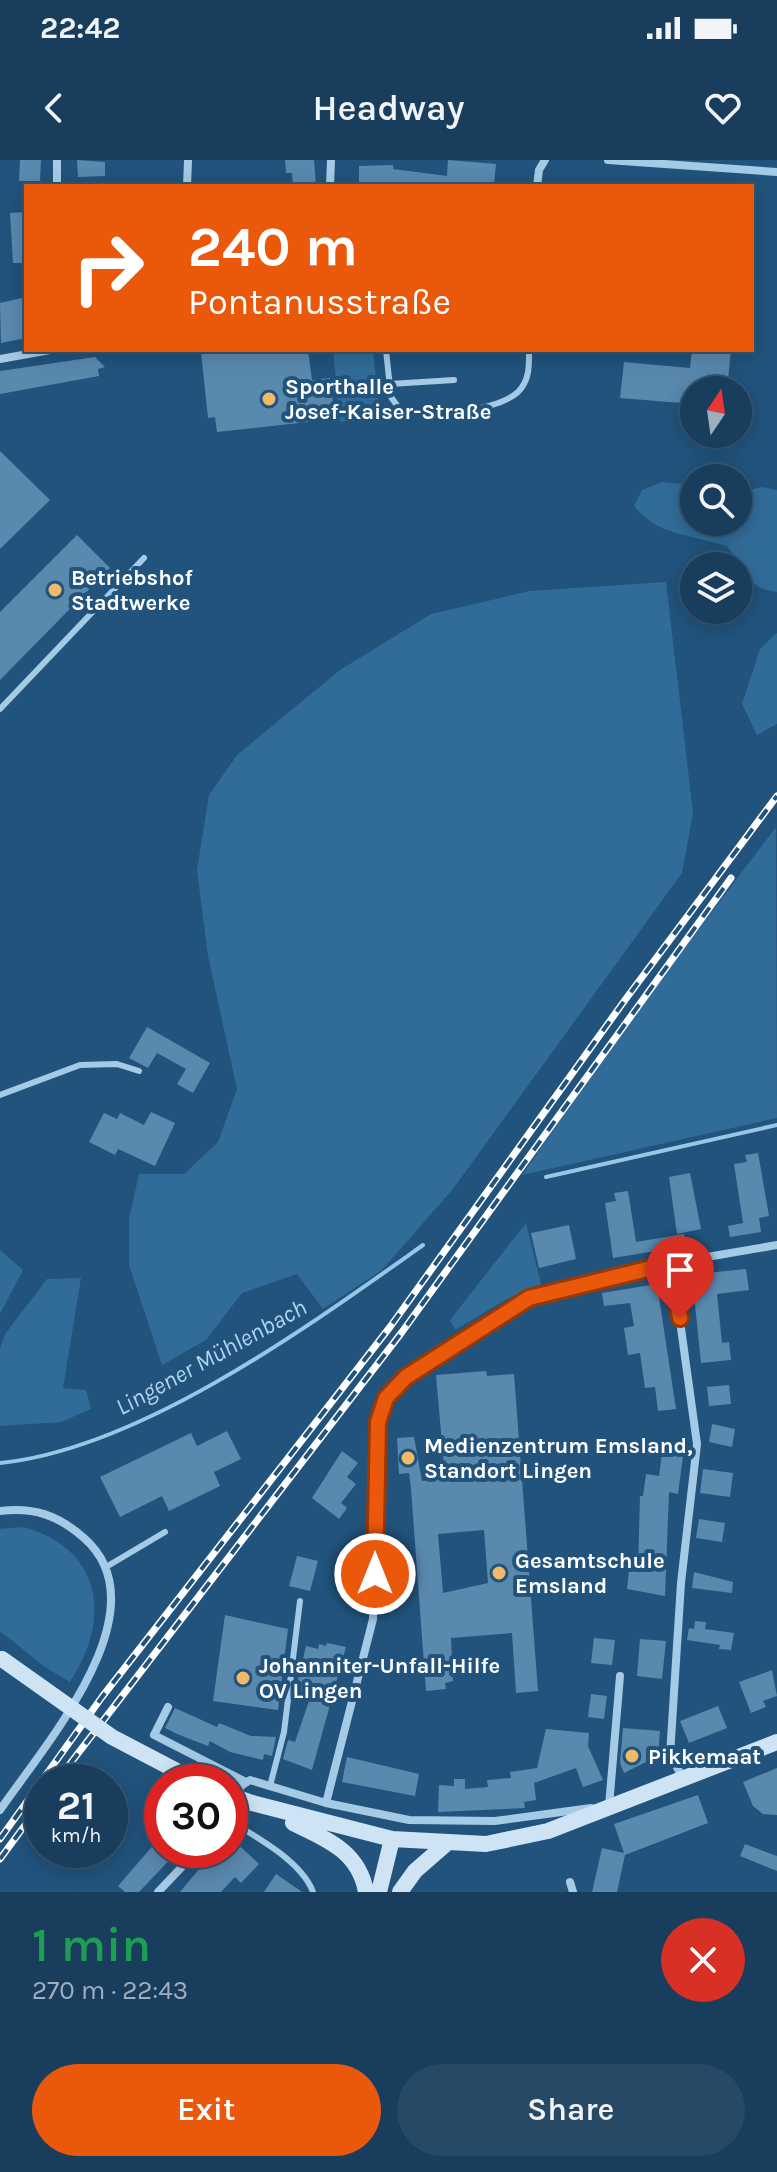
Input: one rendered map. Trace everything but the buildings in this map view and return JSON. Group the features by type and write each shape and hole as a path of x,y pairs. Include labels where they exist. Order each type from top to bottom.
{"main road":[{"path":"1,1658 112,1737 164,1764"},
{"path":"248,1804 311,1826 392,1839 486,1844 527,1836 777,1742"},
{"path":"311,1826 339,1845 349,1856 366,1892"},
{"path":"379,1892 392,1839"},
{"path":"400,1892 415,1871 446,1844"}],"street":[{"path":"57,160 57,184"},
{"path":"187,184 188,160"},
{"path":"330,184 331,160"},
{"path":"538,184 544,160"},
{"path":"608,160 719,164 777,172"},
{"path":"0,359 39,352"},
{"path":"326,1803 373,1619 375,1449 378,1422 386,1398 415,1368 529,1298 672,1263 777,1245"},
{"path":"672,1263 697,1444 681,1583 670,1755 683,1778"},
{"path":"0,1511 32,1509 69,1525 93,1545 106,1567 111,1617 102,1650 64,1716 1,1806"},
{"path":"248,1782 409,1820 457,1823 609,1806 620,1676"},
{"path":"168,1707 154,1735 211,1764"},
{"path":"158,1892 181,1868"},
{"path":"570,1882 573,1892"}],"lane":[{"path":"386,352 391,397 401,411 418,416 504,402 520,390 529,373 529,352"},
{"path":"390,384 454,380"},
{"path":"0,709 144,558"},
{"path":"0,1095 80,1065 117,1064 139,1071"},
{"path":"106,1567 165,1532"},
{"path":"270,1786 284,1732 300,1601"},
{"path":"248,1834 298,1870 309,1880 313,1892"}],"shaded area":[{"path":"333,352 373,352 380,418 340,422"},
{"path":"662,482 680,484 680,534 654,523 634,506 642,490"},
{"path":"762,487 777,490 777,592 752,582 752,552 731,552 727,546 688,536 752,536 752,490"},
{"path":"666,582 693,813 682,873 453,1189 382,1270 323,1309 297,1274 242,1293 206,1340 162,1365 129,1265 129,1219 139,1174 184,1174 218,1142 237,1089 208,956 197,870 209,795 237,755 340,670 431,614 530,591"},
{"path":"777,633 777,724 757,735 742,704 760,649"},
{"path":"776,827 777,1118 522,1175 636,1012"},
{"path":"526,1223 541,1284 507,1299 455,1330 450,1320"},
{"path":"0,1250 23,1270 0,1314"},
{"path":"81,1278 63,1388 86,1390 91,1409 61,1422 0,1426 0,1349 5,1334 47,1279"},
{"path":"23,1527 49,1537 70,1551 84,1569 92,1589 94,1611 91,1634 70,1682 45,1667 0,1631 0,1529"}],"waterway":[{"name":"Lingener Mühlenbach","path":"546,1177 777,1125"},
{"name":"Lingener Mühlenbach","path":"0,1463 54,1453 109,1434 165,1409 276,1346 423,1245"}],"railway":[{"path":"0,1839 102,1697 390,1327 625,1000 777,796"},
{"path":"70,1764 402,1332 731,878"},
{"path":"0,1859 24,1826"}],"place":[{"name":"Sporthalle Josef-Kaiser-Straße","path":"269,399"},
{"name":"Betriebshof Stadtwerke","path":"55,590"},
{"name":"Medienzentrum Emsland, Standort Lingen","path":"408,1458"},
{"name":"Gesamtschule Emsland","path":"499,1573"},
{"name":"Johanniter-Unfall-Hilfe OV Lingen","path":"243,1678"},
{"name":"Pikkemaat","path":"632,1756"}],"route":[{"path":"375,1574 375,1449 378,1422 386,1398 415,1368 529,1298 672,1263 680,1318"}]}
